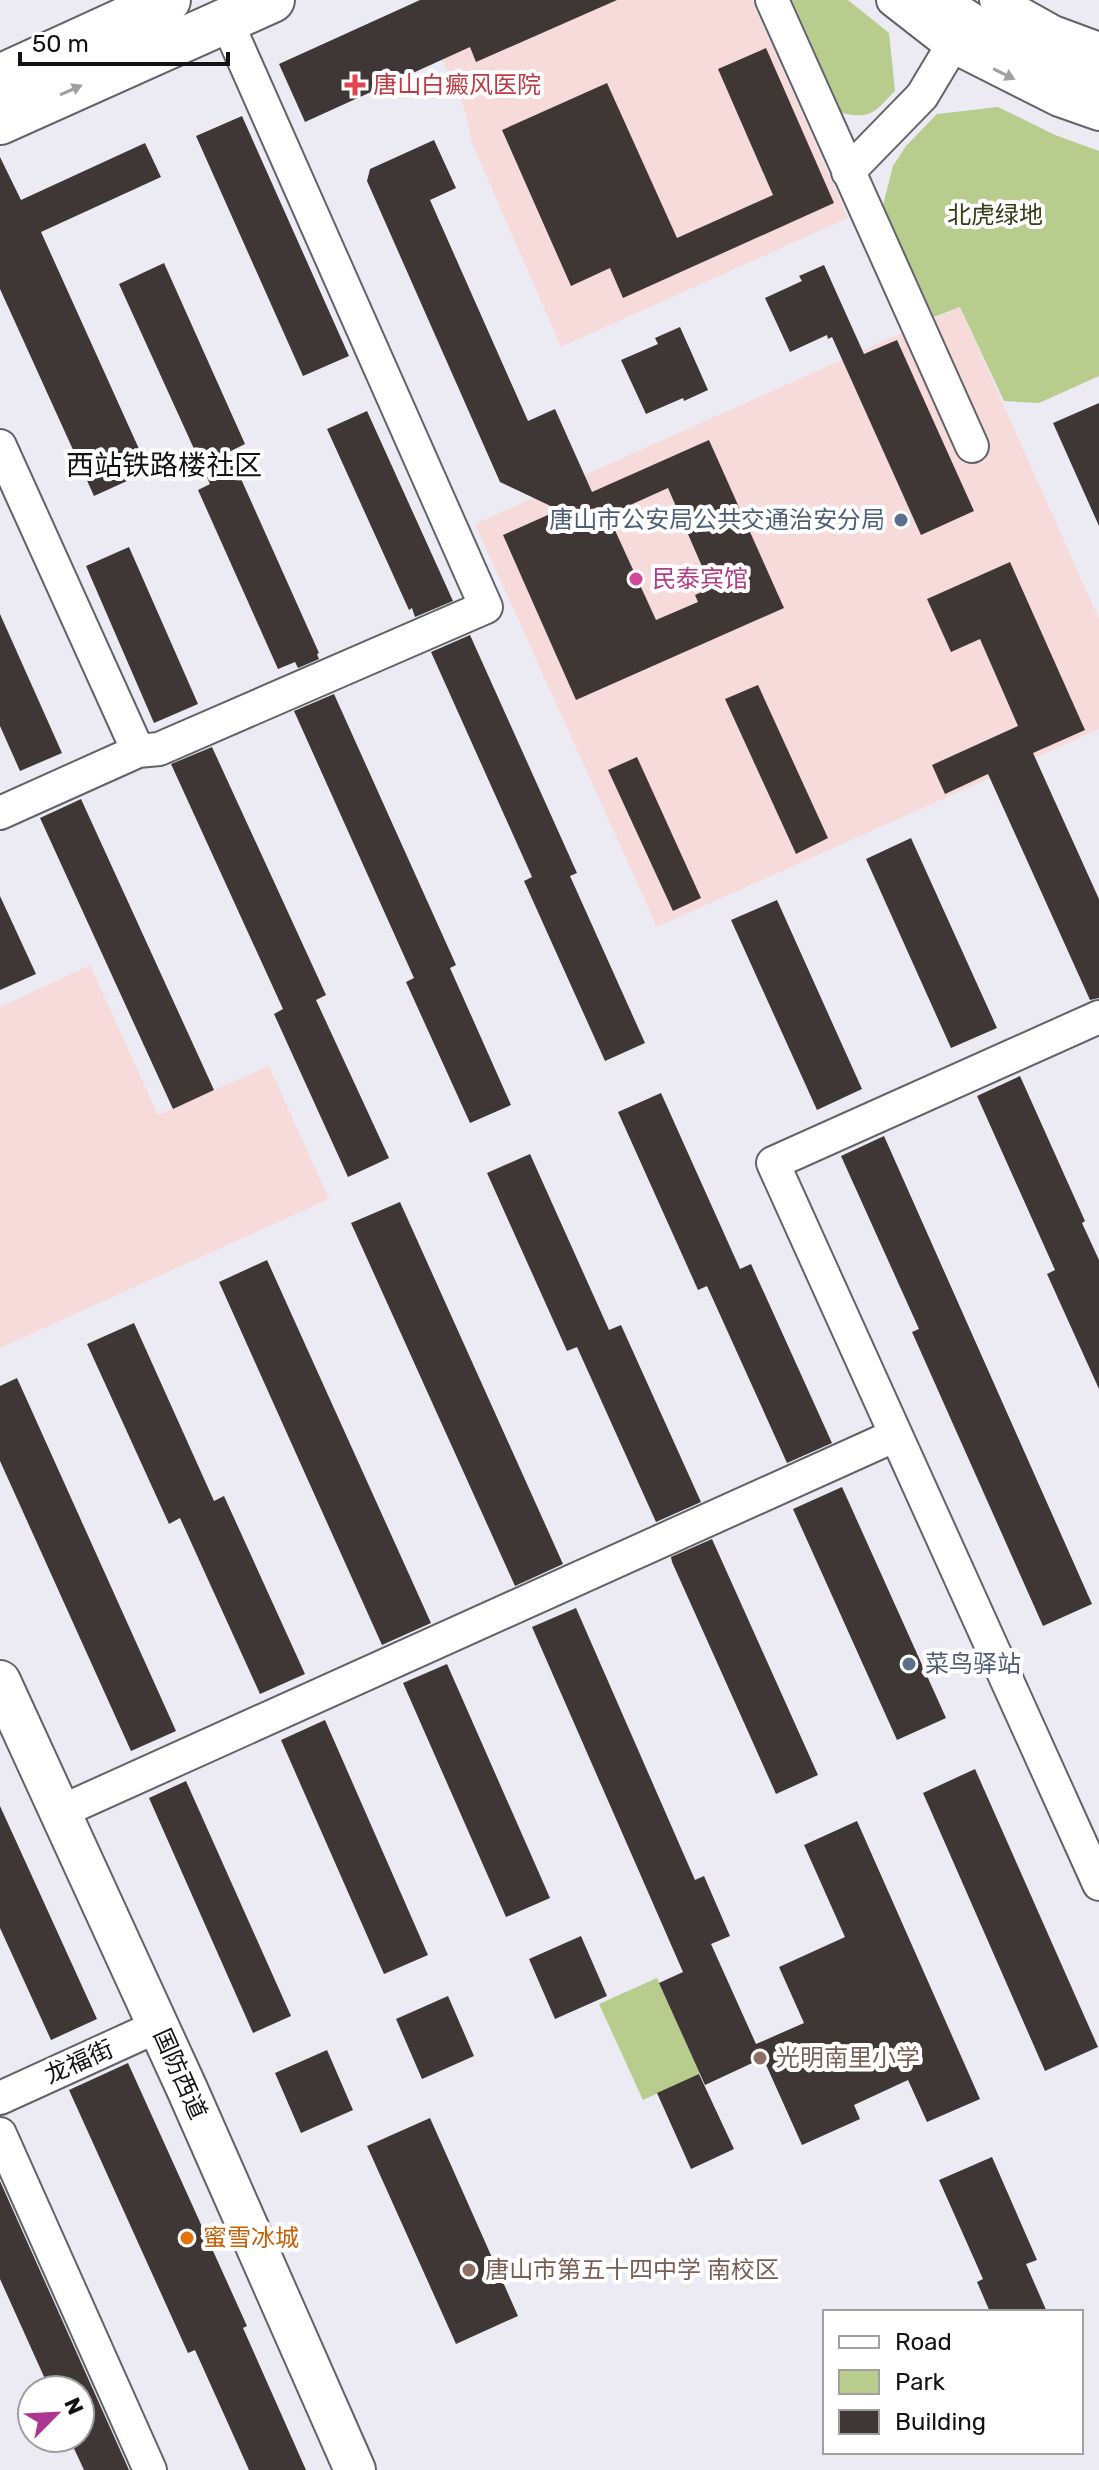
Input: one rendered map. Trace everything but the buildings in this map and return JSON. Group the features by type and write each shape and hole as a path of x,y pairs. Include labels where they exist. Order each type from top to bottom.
{"main road":[{"path":"0,77 168,0"},
{"path":"0,122 272,0"},
{"path":"934,0 976,29 1030,59 1099,88"}],"street":[{"path":"772,0 972,446"},
{"path":"893,0 952,46 1059,100 1099,114"},
{"path":"996,0 1053,32 1099,49"},
{"path":"0,813 138,751 159,749 486,607 226,20"},
{"path":"848,172 922,96 952,46"},
{"path":"0,446 138,751"},
{"path":"1099,1017 773,1163 896,1435 1090,1838 1099,1884"},
{"path":"60,1812 896,1435"},
{"name":"国防西道","path":"0,1681 158,2026 355,2470"},
{"name":"龙福街","path":"2,2091 158,2026"},
{"path":"0,2134 150,2470"}],"shaded area":[{"path":"415,0 752,0 848,218 561,347 472,143 465,110"},
{"name":"唐山市公安局公共交通治安分局","path":"960,307 1099,619 1099,729 657,927 475,524"},
{"path":"90,965 158,1115 269,1066 329,1199 0,1348 0,1007"}],"green space":[{"path":"792,0 848,0 889,33 895,91 877,109 860,115 842,113"},
{"name":"北虎绿地","path":"998,107 1055,135 1099,151 1099,376 1039,403 1004,401 960,307 934,317 883,205 893,166 906,146 937,114"},
{"path":"657,1978 700,2074 643,2100 599,2004"}],"place":[{"name":"唐山白癜风医院","path":"355,85"},
{"name":"唐山市公安局公共交通治安分局","path":"901,520"},
{"name":"民泰宾馆","path":"636,579"},
{"name":"菜鸟驿站","path":"909,1664"},
{"name":"光明南里小学","path":"760,2058"},
{"name":"蜜雪冰城","path":"187,2238"},
{"name":"唐山市第五十四中学 南校区","path":"469,2270"}],"district":[{"name":"西站铁路楼社区","path":"164,465"}]}
